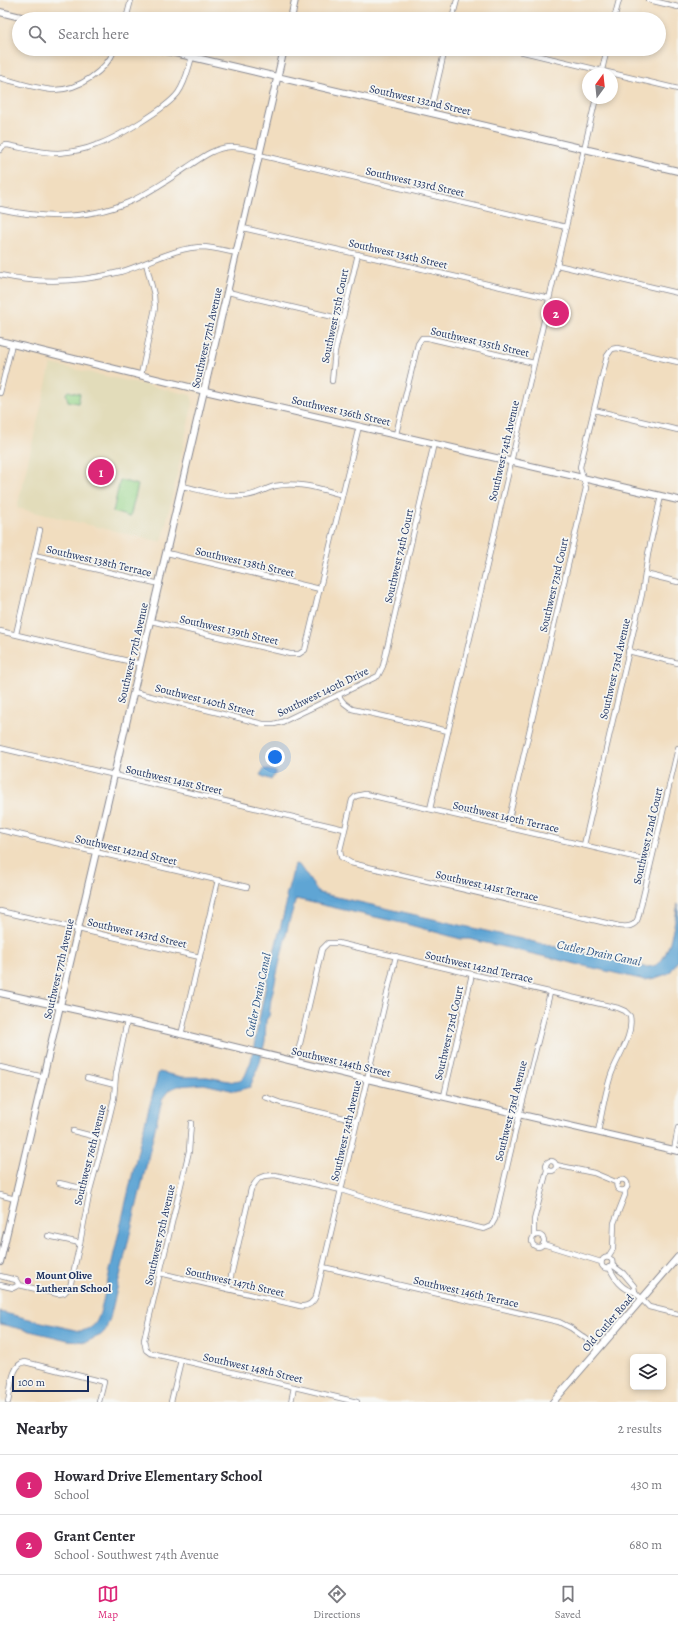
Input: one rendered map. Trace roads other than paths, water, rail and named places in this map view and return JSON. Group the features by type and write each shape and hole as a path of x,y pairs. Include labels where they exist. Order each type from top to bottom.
{"street":[{"path":"128,12 131,0"},
{"path":"292,12 295,0"},
{"path":"454,12 457,0"},
{"path":"616,12 619,0"},
{"path":"648,0 678,7"},
{"path":"0,12 12,15"},
{"path":"0,78 56,90 74,86 88,79 108,63 112,56"},
{"name":"Southwest 132nd Street","path":"188,56 678,171"},
{"name":"Southwest 77th Avenue","path":"0,1262 282,56"},
{"path":"430,113 443,56"},
{"path":"539,56 586,68"},
{"path":"603,68 605,56"},
{"path":"1,148 7,145 37,152 57,153 83,150 105,142 153,114 172,100 184,82 192,57"},
{"path":"618,76 678,89"},
{"name":"Southwest 74th Avenue","path":"430,809 595,104"},
{"path":"0,209 27,215 53,217 94,213 109,209 136,198 215,150 235,147 260,154"},
{"name":"Southwest 133rd Street","path":"260,154 566,227"},
{"name":"Southwest 134th Street","path":"243,228 549,298"},
{"path":"0,275 36,281 80,279 121,272 172,252 197,248 210,248 237,253"},
{"name":"Southwest 75th Court","path":"332,381 335,351 358,254"},
{"path":"141,375 152,330 155,308 154,295 146,263"},
{"path":"557,265 678,293"},
{"path":"228,292 342,319"},
{"name":"Southwest 135th Street","path":"396,434 418,344 422,338 428,338 534,363"},
{"name":"Southwest 136th Street","path":"0,341 205,391 678,500"},
{"path":"0,393 12,344"},
{"name":"Southwest 73rd Court","path":"507,827 586,488 580,467 607,356 612,349 620,348 678,362"},
{"path":"594,410 678,430"},
{"path":"320,589 359,426"},
{"name":"Southwest 74th Court","path":"381,673 434,443"},
{"path":"182,486 230,496 246,496 273,487 289,484 314,487 342,495"},
{"name":"Southwest 73rd Avenue","path":"584,845 642,594 648,554 661,496"},
{"path":"16,634 40,530"},
{"name":"Southwest 138th Street","path":"167,553 320,589"},
{"name":"Southwest 138th Terrace","path":"34,555 160,584"},
{"path":"645,574 678,582"},
{"name":"Southwest 139th Street","path":"150,621 290,654 299,654 306,648 320,589"},
{"path":"0,631 140,664"},
{"path":"628,651 678,663"},
{"name":"Southwest 140th Drive","path":"271,724 282,722 374,678 381,673"},
{"name":"Southwest 140th Street","path":"134,692 271,724"},
{"path":"338,695 344,703 352,709 448,731"},
{"name":"Southwest 141st Street","path":"0,748 344,829"},
{"name":"Southwest 72nd Court","path":"631,926 637,920 678,748"},
{"name":"Southwest 140th Terrace","path":"344,829 352,800 356,796 362,794 372,794 652,861"},
{"name":"Southwest 141st Terrace","path":"344,829 340,850 341,857 351,863 619,926 631,926"},
{"name":"Southwest 142nd Street","path":"0,830 247,887"},
{"path":"181,1034 218,880"},
{"name":"Southwest 143rd Street","path":"0,911 200,957"},
{"name":"Southwest 142nd Terrace","path":"296,1061 321,953 325,945 332,942 618,1008 628,1013 631,1019 629,1029 611,1074 598,1132"},
{"name":"Southwest 74th Avenue","path":"307,1305 315,1298 323,1267 396,956"},
{"name":"Southwest 73rd Court","path":"444,1096 472,974"},
{"name":"Southwest 144th Street","path":"0,993 127,1021 366,1079 676,1150"},
{"name":"Southwest 73rd Avenue","path":"341,1190 394,1207 484,1229 491,1226 495,1219 550,993"},
{"name":"Southwest 76th Avenue","path":"19,1285 58,1294 66,1292 70,1287 90,1190 114,1096 127,1021"},
{"path":"0,1067 44,1077"},
{"path":"86,1078 115,1085"},
{"path":"265,1097 281,1103 357,1121"},
{"name":"Southwest 75th Avenue","path":"146,1350 144,1340 189,1151 191,1123"},
{"path":"676,1150 678,1128"},
{"path":"73,1131 104,1139"},
{"path":"601,1262 608,1257 613,1249 614,1224 625,1195 625,1190 628,1186 626,1181 622,1180 618,1182 594,1173 556,1165 549,1162 546,1165 547,1170 534,1223 534,1236 532,1241 534,1246 538,1247 543,1244 601,1262 603,1266 611,1266 623,1273 634,1286 635,1292 649,1307 678,1314"},
{"path":"547,1170 550,1172 553,1171 556,1165"},
{"path":"228,1289 251,1192 258,1180 264,1176 275,1175 341,1190"},
{"path":"618,1182 618,1189 625,1190"},
{"path":"59,1183 90,1190"},
{"path":"0,1195 15,1199"},
{"path":"48,1236 80,1243"},
{"path":"534,1236 542,1237 543,1244"},
{"path":"608,1257 611,1260 611,1266 615,1279 628,1291 635,1292"},
{"name":"Old Cutler Road","path":"553,1402 678,1257"},
{"name":"Southwest 146th Terrace","path":"323,1267 559,1322 571,1328 599,1348"},
{"name":"Southwest 147th Street","path":"160,1273 298,1306 307,1305"},
{"path":"0,1276 16,1280 19,1285 13,1288 0,1285"},
{"name":"Southwest 148th Street","path":"146,1350 150,1353 357,1402"},
{"path":"171,1402 181,1360"},
{"path":"8,1402 15,1370 19,1364 25,1362 104,1382 99,1402"},
{"path":"291,1402 294,1387"}],"water":[{"path":"264,769 276,772 271,780 260,775"},
{"path":"295,864 299,865 319,893 644,967 658,964 664,956 672,934 678,904 678,960 671,971 667,974 645,980 469,939 461,939 406,924 296,899 289,922 271,999 269,1016 266,1020 265,1041 260,1062 250,1087 235,1091 204,1084 178,1086 169,1090 162,1099 110,1318 105,1331 101,1335 86,1342 68,1340 0,1324 0,1312 79,1331 90,1328 97,1321 158,1074 159,1072 182,1077 207,1077 234,1082 240,1081 245,1076 251,1061 267,980 287,901 286,896"}],"place":[{"name":"Grant Center","path":"556,313"},
{"name":"Howard Drive Elementary School","path":"101,472"},
{"name":"Mount Olive Lutheran School","path":"28,1281"}],"water label":[{"name":"Cutler Drain Canal","path":"599,953"},
{"name":"Cutler Drain Canal","path":"258,995"}]}
